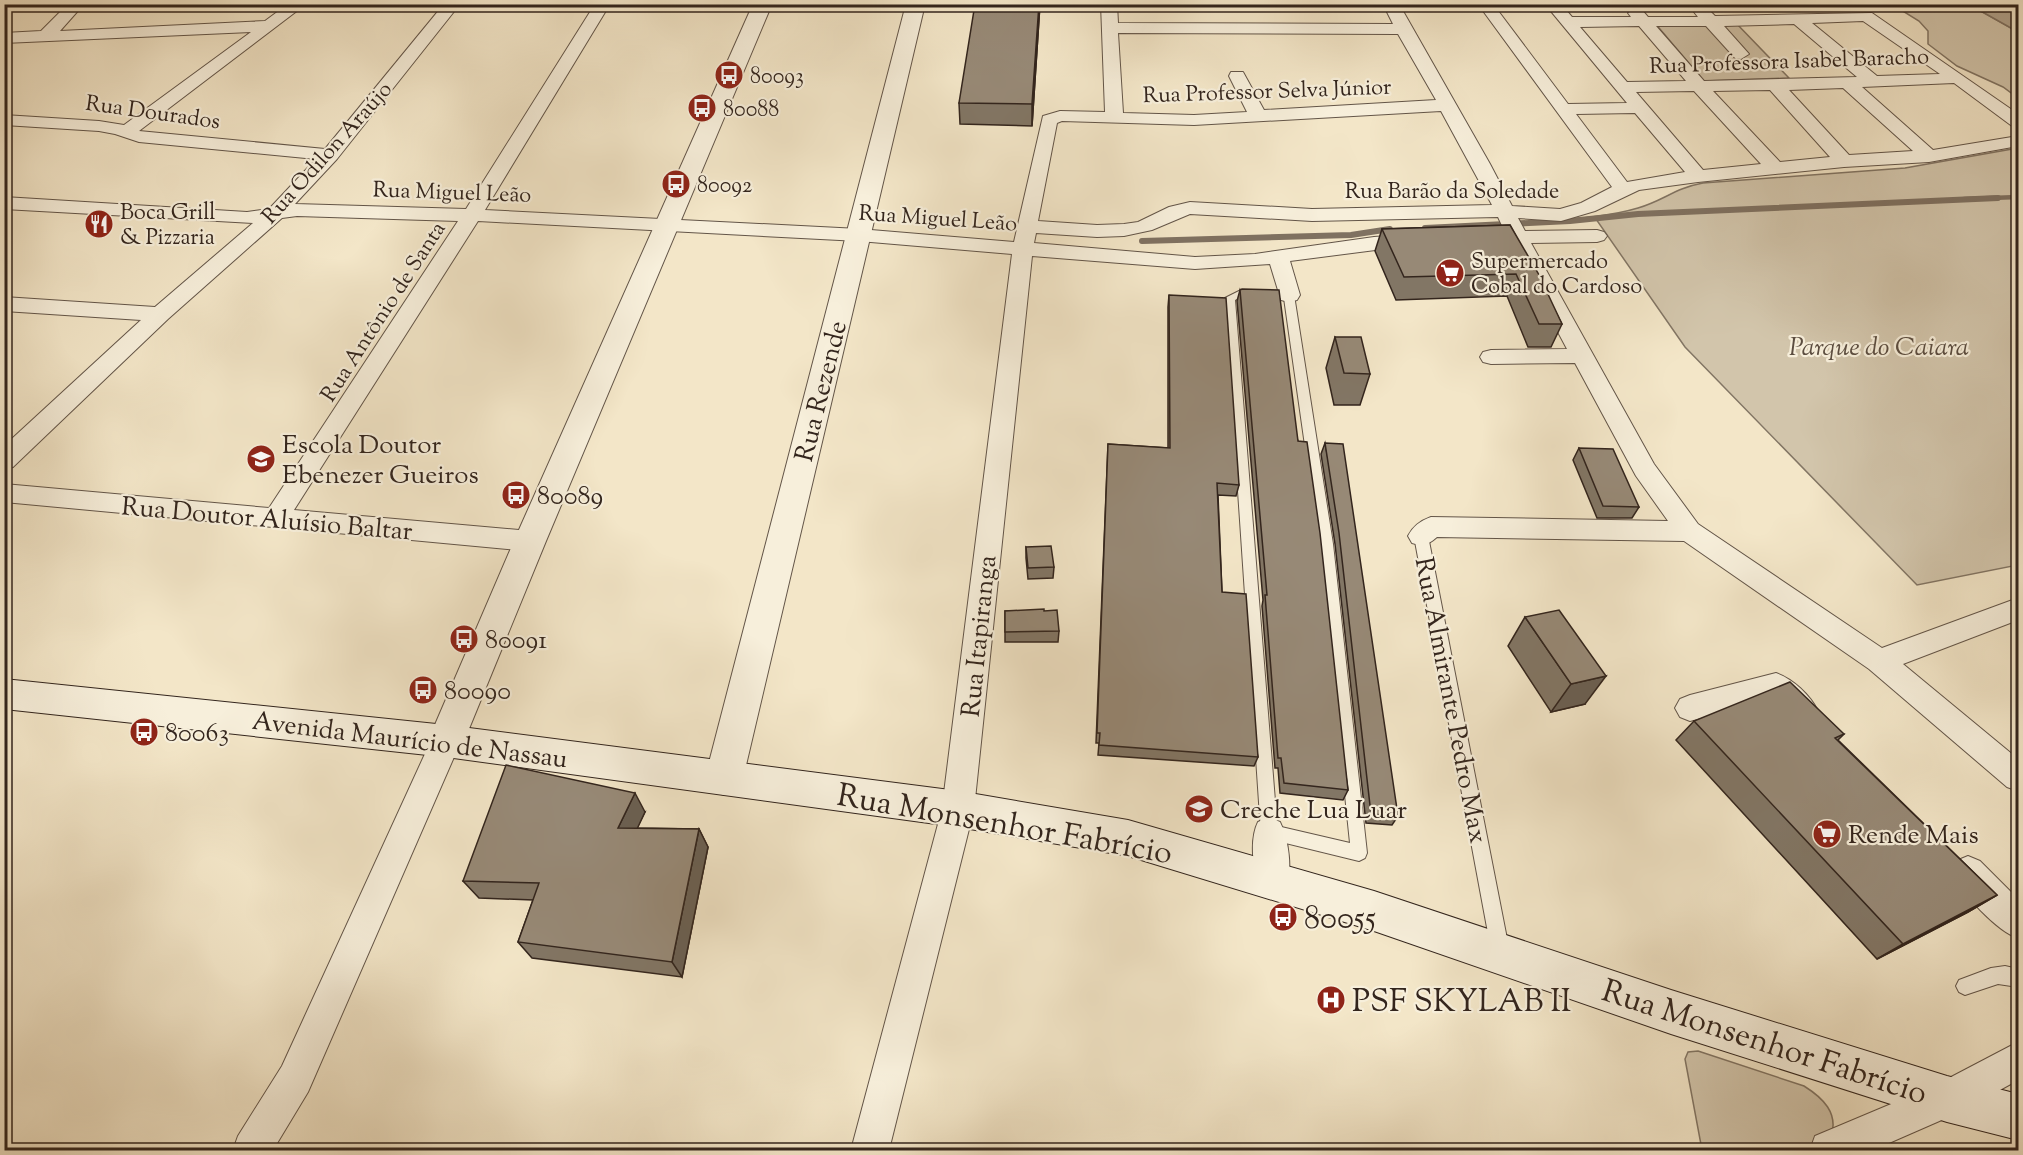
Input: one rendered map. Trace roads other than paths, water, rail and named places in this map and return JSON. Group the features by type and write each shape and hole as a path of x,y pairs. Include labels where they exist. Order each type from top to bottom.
{"street":[{"path":"46,36 77,4"},
{"path":"126,132 299,4"},
{"name":"Rua Odilon Araújo","path":"4,460 160,314 275,214 330,155 453,4"},
{"name":"Rua Antônio de Santa","path":"275,519 472,215 603,4"},
{"path":"252,1150 295,1079 446,741 530,541 763,4"},
{"name":"Rua Rezende","path":"724,778 916,4"},
{"path":"1109,4 1114,117"},
{"path":"1391,4 1645,470 1689,531 1878,661 2019,777"},
{"path":"1485,4 1623,189"},
{"path":"1552,4 1698,176"},
{"path":"1628,4 1775,168"},
{"path":"1695,4 1741,54"},
{"path":"1568,21 1798,20 1866,16 2019,122"},
{"path":"1798,20 1873,81"},
{"path":"4,38 269,26"},
{"path":"1110,28 1403,29"},
{"path":"1237,76 1259,117"},
{"name":"Rua Professora Isabel Baracho","path":"1622,87 1775,85 1958,78"},
{"path":"1847,82 1929,156"},
{"path":"1775,85 1844,161"},
{"name":"Rua Professor Selva Júnior","path":"1053,117 1194,120 1447,105"},
{"path":"1563,109 1640,108"},
{"name":"Rua Itapiranga","path":"870,1150 958,809 1025,236 1048,120 1053,117"},
{"name":"Rua Dourados","path":"4,120 99,126 139,137 330,155"},
{"name":"Rua Barão da Soledade","path":"1025,236 1123,231 1142,227 1175,210 1190,208 1511,224 1539,215 1561,215 1588,207 1623,189 1698,176 1844,161 1929,156 2019,141"},
{"name":"Rua Miguel Leão","path":"4,203 247,218 297,210 472,215 860,234 1025,236 1155,261 1195,263 1278,257 1374,243 1430,240"},
{"path":"1462,238 1511,224 1597,236"},
{"path":"1278,257 1289,295"},
{"path":"4,304 160,314"},
{"path":"1491,357 1582,356"},
{"path":"4,433 30,435"},
{"name":"Rua Doutor Aluísio Baltar","path":"4,493 530,541"},
{"name":"Rua Almirante Pedro Max","path":"1421,536 1431,527 1689,531"},
{"path":"1878,661 2019,609"},
{"path":"1690,708 1776,685 1826,734"},
{"name":"Avenida Maurício de Nassau","path":"4,694 446,741 815,789"},
{"name":"Rua Monsenhor Fabrício","path":"815,789 958,809 1128,838 1374,911 1671,1012 1947,1099 2019,1117"},
{"path":"1269,832 1273,880"},
{"path":"1952,856 2019,922"},
{"path":"1829,1150 1947,1099 2019,1060"}],"lane":[{"path":"1239,294 1289,295 1326,544 1359,853 1269,832 1230,298 1239,294"},
{"name":"Rua Almirante Pedro Max","path":"1421,536 1500,954"},
{"path":"1965,986 1997,974 2019,978"}],"waterway":[{"path":"1964,199 2018,197"},
{"path":"1425,228 1570,221 1638,214 1998,198"},
{"path":"1142,241 1351,235 1390,229"}],"place":[{"name":"80093","path":"729,75"},
{"name":"80088","path":"702,108"},
{"name":"80092","path":"676,184"},
{"name":"Boca Grill & Pizzaria","path":"99,224"},
{"name":"Supermercado Cobal do Cardoso","path":"1450,273"},
{"name":"Escola Doutor Ebenezer Gueiros","path":"261,459"},
{"name":"80089","path":"516,495"},
{"name":"80091","path":"464,639"},
{"name":"80090","path":"423,690"},
{"name":"80063","path":"144,732"},
{"name":"Creche Lua Luar","path":"1199,809"},
{"name":"Rende Mais","path":"1827,834"},
{"name":"80055","path":"1283,917"},
{"name":"PSF SKYLAB II","path":"1331,1000"}],"park label":[{"name":"Parque do Caiara","path":"1879,346"}]}
